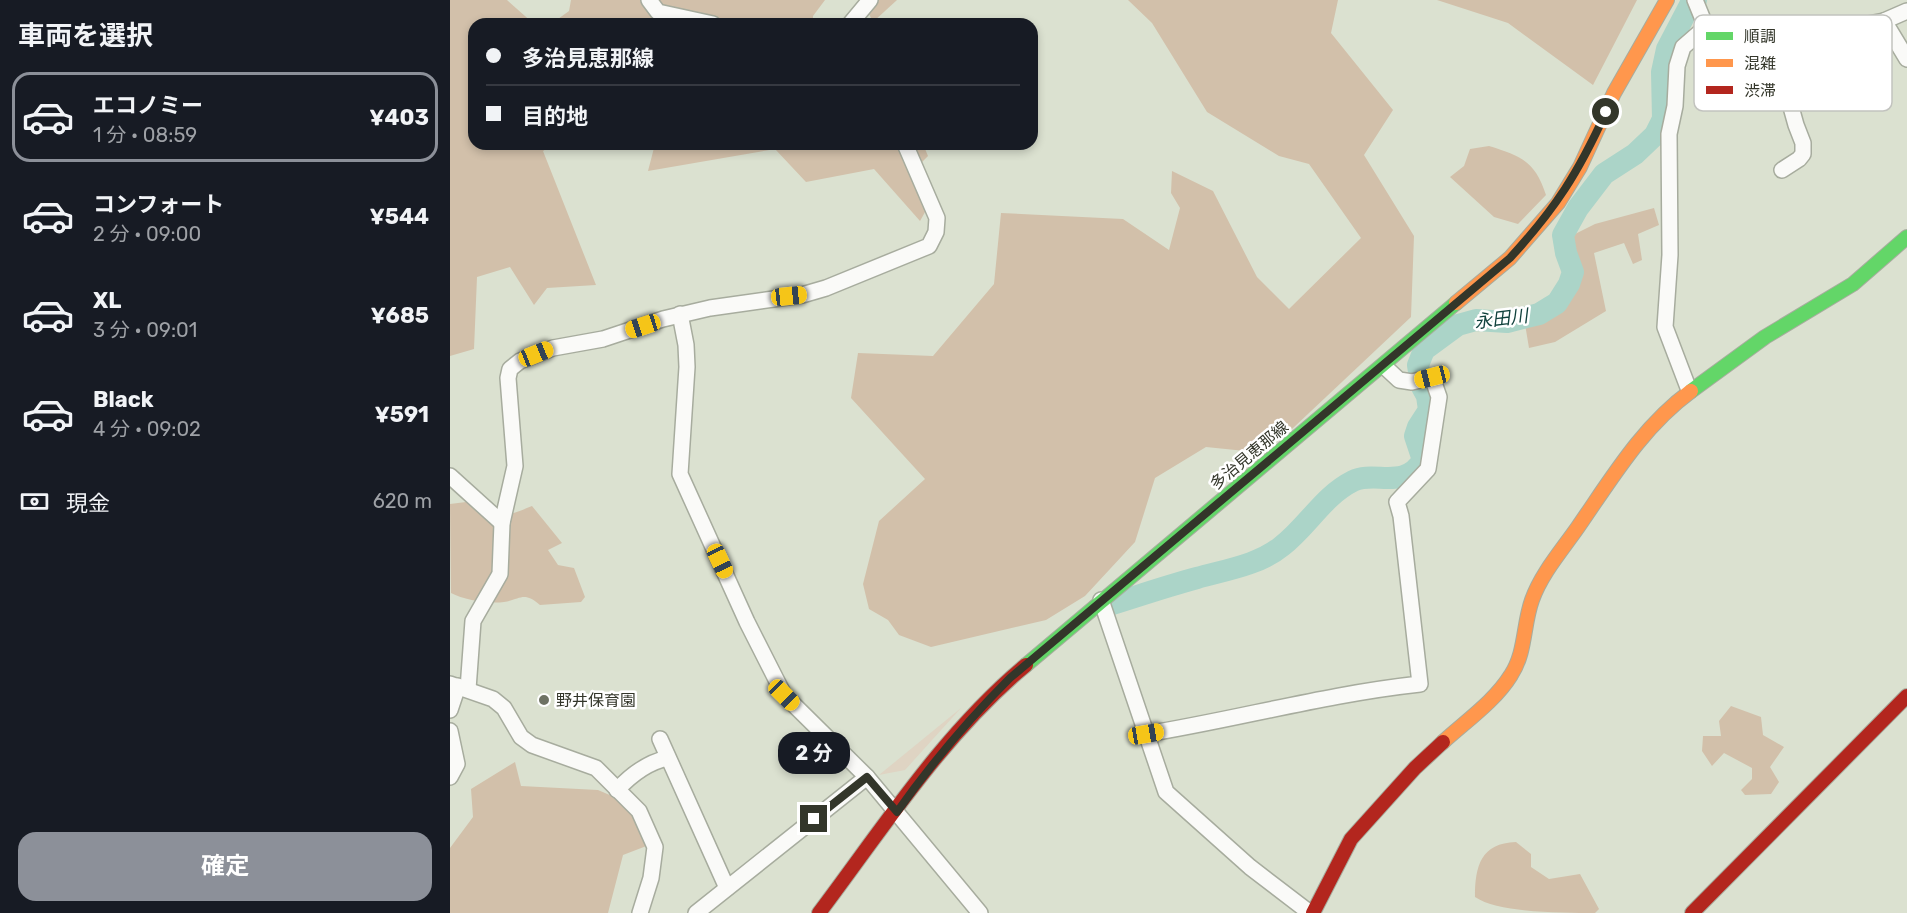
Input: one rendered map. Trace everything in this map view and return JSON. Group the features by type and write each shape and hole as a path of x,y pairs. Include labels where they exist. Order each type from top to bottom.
{"main road":[{"name":"多治見恵那線","path":"819,913 929,767 980,708 1010,678 1510,258 1558,203 1580,167 1614,93 1667,0"},
{"path":"1311,913 1351,839 1415,768 1500,691 1512,674 1522,651 1532,600 1552,564 1630,453 1664,411 1689,390 1765,337 1853,284 1907,237"},
{"path":"1692,913 1907,696"}],"street":[{"path":"649,0 658,12 686,18"},
{"path":"855,18 870,0"},
{"path":"1695,0 1701,15"},
{"path":"1892,18 1907,11"},
{"path":"1892,34 1907,59"},
{"path":"1689,390 1665,327 1670,255 1669,134 1675,106 1677,66 1683,47 1694,37"},
{"path":"1782,170 1803,154 1803,142 1792,111"},
{"path":"450,710 459,686 473,621 500,573 502,523 515,466 508,378 510,369 520,361 553,348 603,339 680,314 802,295 929,246 936,232 937,218 908,150"},
{"path":"680,314 687,367 680,474 747,622 784,695 867,777 980,913"},
{"path":"1146,734 1179,730 1355,692 1420,684 1397,502 1428,468 1439,396 1432,377 1412,382 1399,380 1384,366"},
{"path":"450,476 502,523"},
{"path":"1101,600 1166,792 1250,867 1311,913"},
{"path":"459,686 493,699 504,708 525,741 596,768 639,811 655,847 651,878 640,913"},
{"path":"450,731 457,764 450,777"},
{"path":"660,739 727,888"},
{"path":"617,790 641,769 668,758"},
{"path":"696,913 867,777"}],"shaded area":[{"path":"450,0 507,0 527,18 468,18 468,150 544,150 596,285 547,288 534,305 510,267 477,277 474,349 450,356"},
{"path":"571,0 825,0 813,18 559,18 569,11"},
{"path":"876,0 897,0 877,18 871,18 867,10"},
{"path":"1128,0 1338,0 1331,33 1393,110 1364,155 1414,236 1411,317 1292,429 1255,452 1206,447 1155,478 1135,542 1085,596 1046,620 931,647 899,635 888,620 869,609 863,584 879,521 925,479 851,398 858,353 933,356 994,284 1001,213 1123,219 1169,250 1180,208 1171,193 1172,171 1213,191 1257,277 1289,309 1361,238 1309,164 1279,156 1207,112 1152,23"},
{"path":"1437,0 1637,0 1593,85 1508,23"},
{"path":"1489,146 1510,153 1532,167 1542,184 1546,195 1518,224 1494,217 1450,177 1464,166 1470,149"},
{"path":"653,150 769,150 648,171"},
{"path":"776,150 926,150 928,156 913,171 929,205 920,221 874,169 806,182"},
{"path":"1654,208 1659,225 1638,234 1642,260 1633,264 1624,243 1594,253 1606,311 1555,342 1529,348 1525,324 1560,306 1573,292 1577,282 1579,264 1571,236 1595,224"},
{"path":"466,502 484,512 498,516 532,506 562,543 548,550 558,565 574,568 585,597 581,602 540,605 526,597 504,602 491,602 451,593 450,504"},
{"path":"1731,706 1761,717 1763,735 1784,747 1770,767 1779,782 1771,794 1745,795 1741,790 1752,779 1752,768 1724,753 1712,766 1702,751 1703,736 1721,736 1719,721"},
{"path":"961,708 905,770 879,775"},
{"path":"515,762 521,786 598,790 626,802 649,845 623,855 608,913 450,913 450,848 473,817 471,789"},
{"path":"1516,842 1531,854 1531,867 1549,879 1580,874 1599,909 1595,913 1531,911 1499,906 1475,897 1476,875 1482,858 1495,847 1504,843"}],"waterway":[{"name":"永田川","path":"1109,605 1263,558 1291,538 1342,487 1362,478 1398,477 1407,475 1415,469 1423,460 1415,436 1429,410 1427,396 1421,385 1418,365 1424,350 1458,325 1476,320 1507,322 1539,314 1557,303 1569,284 1573,272 1566,253 1563,235 1578,208 1604,174 1635,154 1655,135 1663,119 1662,72 1667,49 1690,5 1696,0"}],"traffic: fast":[{"path":"1691,391 1765,337 1853,284 1907,237"},
{"path":"1026,665 1456,303"}],"traffic: slow":[{"path":"1456,303 1510,258 1558,203 1580,167 1614,93 1667,0"},
{"path":"1443,742 1489,702 1511,675 1522,648 1532,600 1546,572 1629,454 1657,421 1691,391"}],"traffic: jam":[{"path":"819,913 941,751 968,720 1026,665"},
{"path":"1692,913 1907,696"},
{"path":"1313,913 1351,839 1415,768 1443,742"}],"place":[{"name":"野井保育園","path":"544,700"}],"route":[{"path":"814,819 867,777 897,812 929,767 972,716 1010,678 1510,258 1558,203 1580,167 1606,112"}]}
